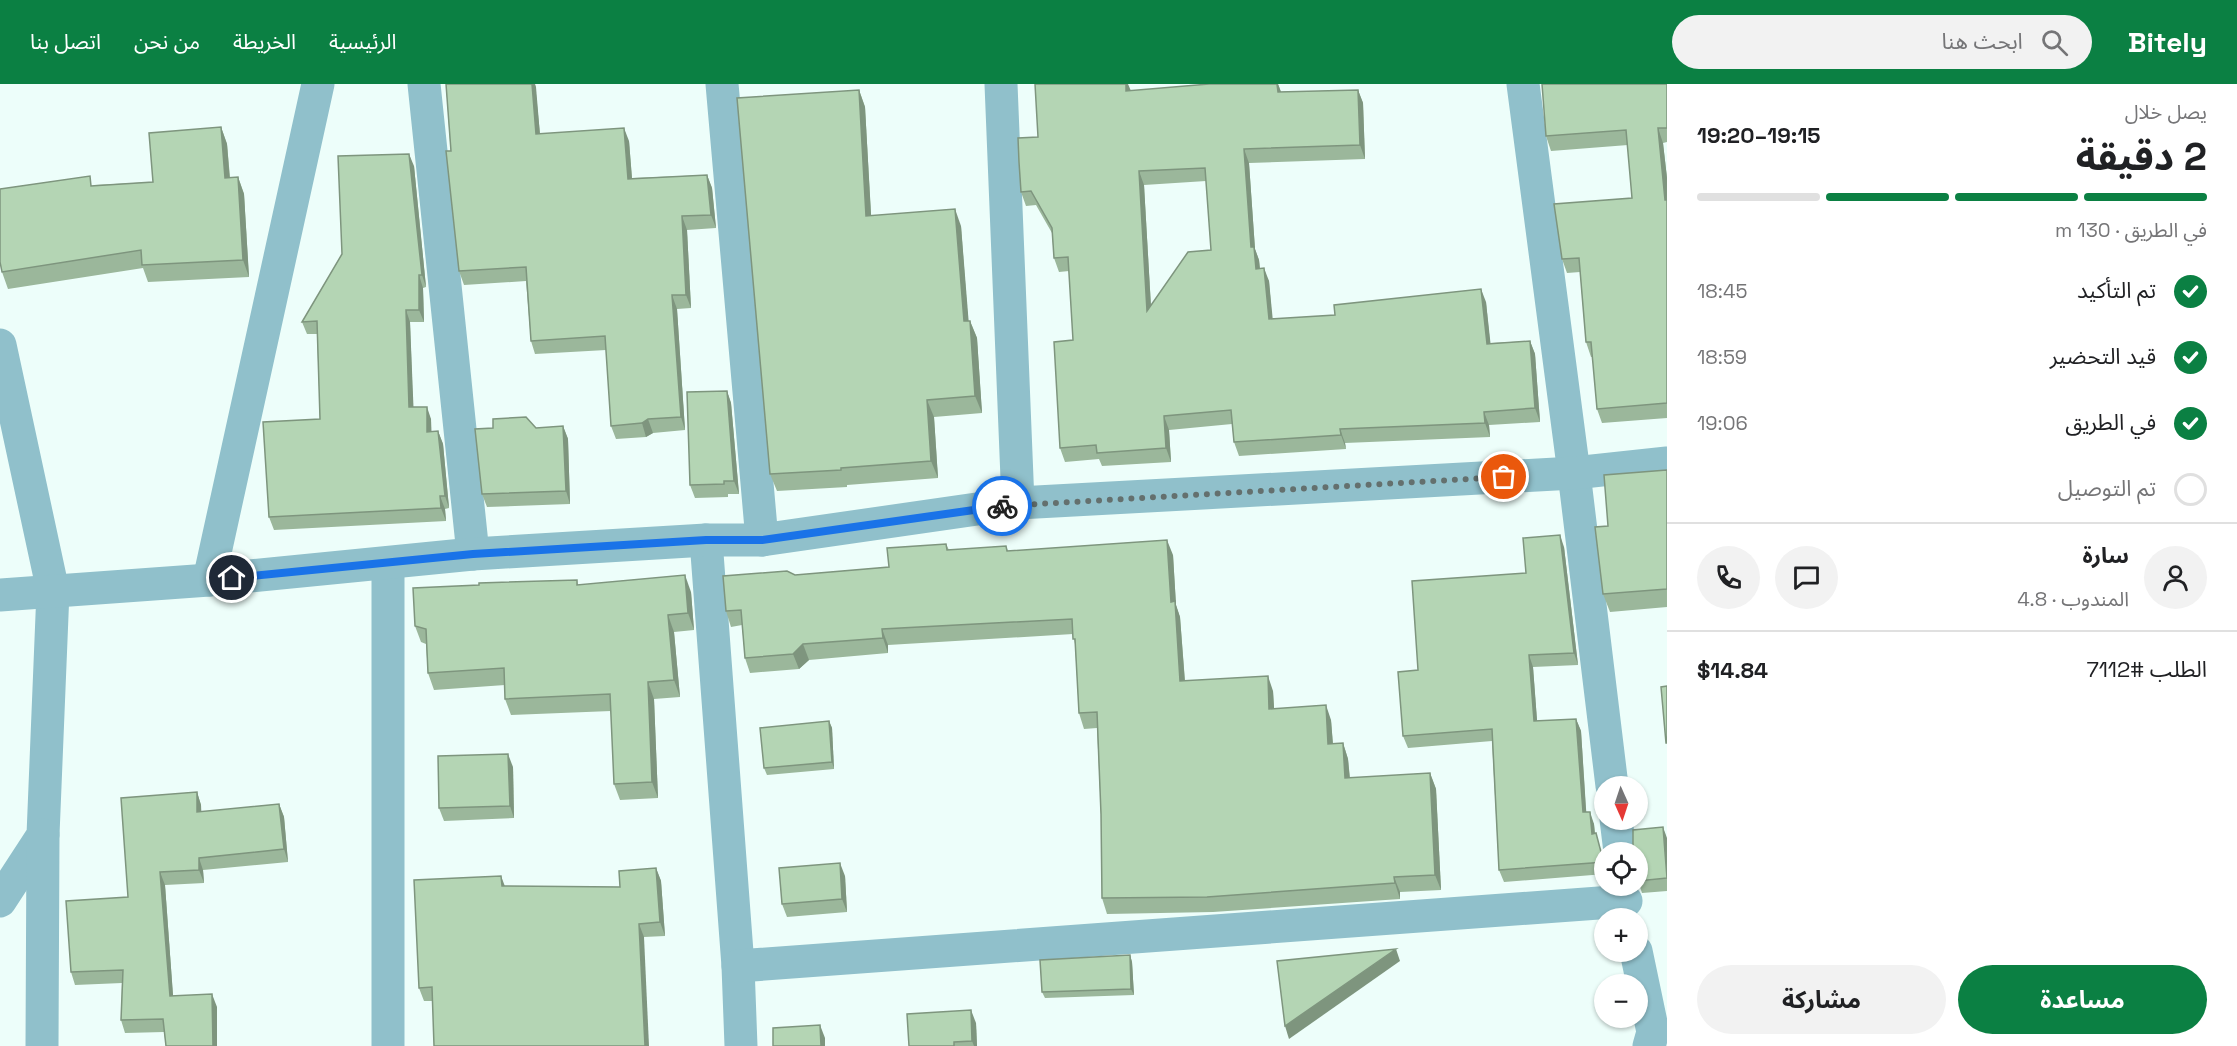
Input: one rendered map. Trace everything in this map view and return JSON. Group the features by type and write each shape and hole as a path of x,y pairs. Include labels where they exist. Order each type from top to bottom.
{"street":[{"path":"209,580 318,84"},
{"path":"424,84 473,554"},
{"path":"722,84 762,540"},
{"path":"1001,84 1018,503"},
{"path":"1523,84 1611,776"},
{"path":"0,345 53,591 43,835 42,1046"},
{"path":"0,595 209,580 473,554 706,540 762,540 1018,503 1574,474 1667,463"},
{"path":"706,540 738,966 741,1046"},
{"path":"388,563 388,1046"},
{"path":"0,901 43,835"},
{"path":"738,966 1626,901"},
{"path":"1638,962 1653,1032 1648,1046"}],"building":[{"path":"446,84 532,84 536,134 624,128 628,179 707,175 711,215 682,216 686,295 672,295 681,417 648,419 642,423 611,426 605,336 531,341 526,267 459,271 446,151 451,151"},
{"path":"1035,84 1126,84 1126,91 1209,84 1277,84 1278,92 1358,90 1360,145 1244,149 1251,247 1254,247 1256,269 1264,268 1269,319 1335,315 1334,305 1481,289 1487,344 1530,341 1535,408 1484,412 1485,423 1340,429 1341,435 1234,442 1231,410 1164,416 1166,448 1097,453 1096,445 1060,448 1054,342 1073,340 1068,257 1054,258 1052,228 1031,191 1021,192 1018,138 1038,137","holes":["1205,168 1211,250 1188,252 1147,311 1139,171"]},
{"path":"1542,84 1667,84 1667,128 1658,128 1665,200 1667,200 1667,403 1597,409 1591,342 1586,342 1579,258 1562,259 1554,204 1632,198 1626,130 1546,136"},
{"path":"859,90 866,216 955,209 964,321 970,321 975,396 927,400 931,461 770,474 737,98"},
{"path":"221,127 225,178 238,177 243,260 142,265 141,250 2,272 0,189 90,176 91,186 153,182 149,133"},
{"path":"409,154 422,275 419,275 419,310 406,310 409,407 427,407 427,432 438,431 445,496 440,496 441,508 269,517 263,422 320,419 317,321 302,322 342,254 338,156"},
{"path":"727,391 734,481 724,481 724,484 690,485 687,392"},
{"path":"526,417 536,428 563,426 566,491 482,494 475,429 493,428 493,419"},
{"path":"1667,470 1667,589 1603,594 1595,527 1608,526 1604,475"},
{"path":"1560,535 1574,653 1529,655 1534,721 1576,719 1583,812 1590,812 1592,834 1596,833 1598,842 1594,842 1594,863 1499,870 1492,729 1403,736 1398,672 1418,670 1412,581 1526,573 1523,538"},
{"path":"1167,540 1171,602 1175,601 1180,681 1268,676 1269,709 1326,705 1328,744 1343,743 1345,778 1430,773 1435,875 1394,877 1395,883 1207,897 1102,898 1097,712 1079,713 1072,619 882,629 883,638 803,644 793,654 745,658 741,610 726,611 723,576 787,571 795,575 889,567 887,548 946,544 947,550 1006,546 1007,551"},
{"path":"685,575 688,613 668,615 674,680 648,682 652,782 614,784 610,694 505,699 504,668 428,673 426,629 415,626 413,588 577,580 577,585"},
{"path":"1667,686 1667,743 1666,743 1661,687"},
{"path":"829,721 832,762 764,768 760,728"},
{"path":"508,754 510,806 439,808 438,756"},
{"path":"197,792 197,812 279,804 284,849 199,858 199,870 160,872 170,996 212,994 213,1046 166,1046 163,1019 121,1020 123,970 71,972 66,901 128,897 121,798"},
{"path":"1663,827 1667,878 1648,880 1648,842 1633,842 1633,830"},
{"path":"840,863 842,899 782,904 779,868"},
{"path":"656,868 660,922 639,924 645,1046 434,1046 432,987 419,988 414,880 501,876 502,886 620,887 619,871"},
{"path":"1396,949 1285,1026 1277,961"},
{"path":"1130,955 1131,989 1042,992 1040,960"},
{"path":"971,1010 972,1041 954,1042 954,1046 909,1046 907,1014"},
{"path":"820,1025 821,1046 773,1046 773,1028"}],"way so far":[{"path":"1002,506 1018,503 1504,477"}],"route":[{"path":"232,578 473,554 706,540 762,540 1002,506"}]}
